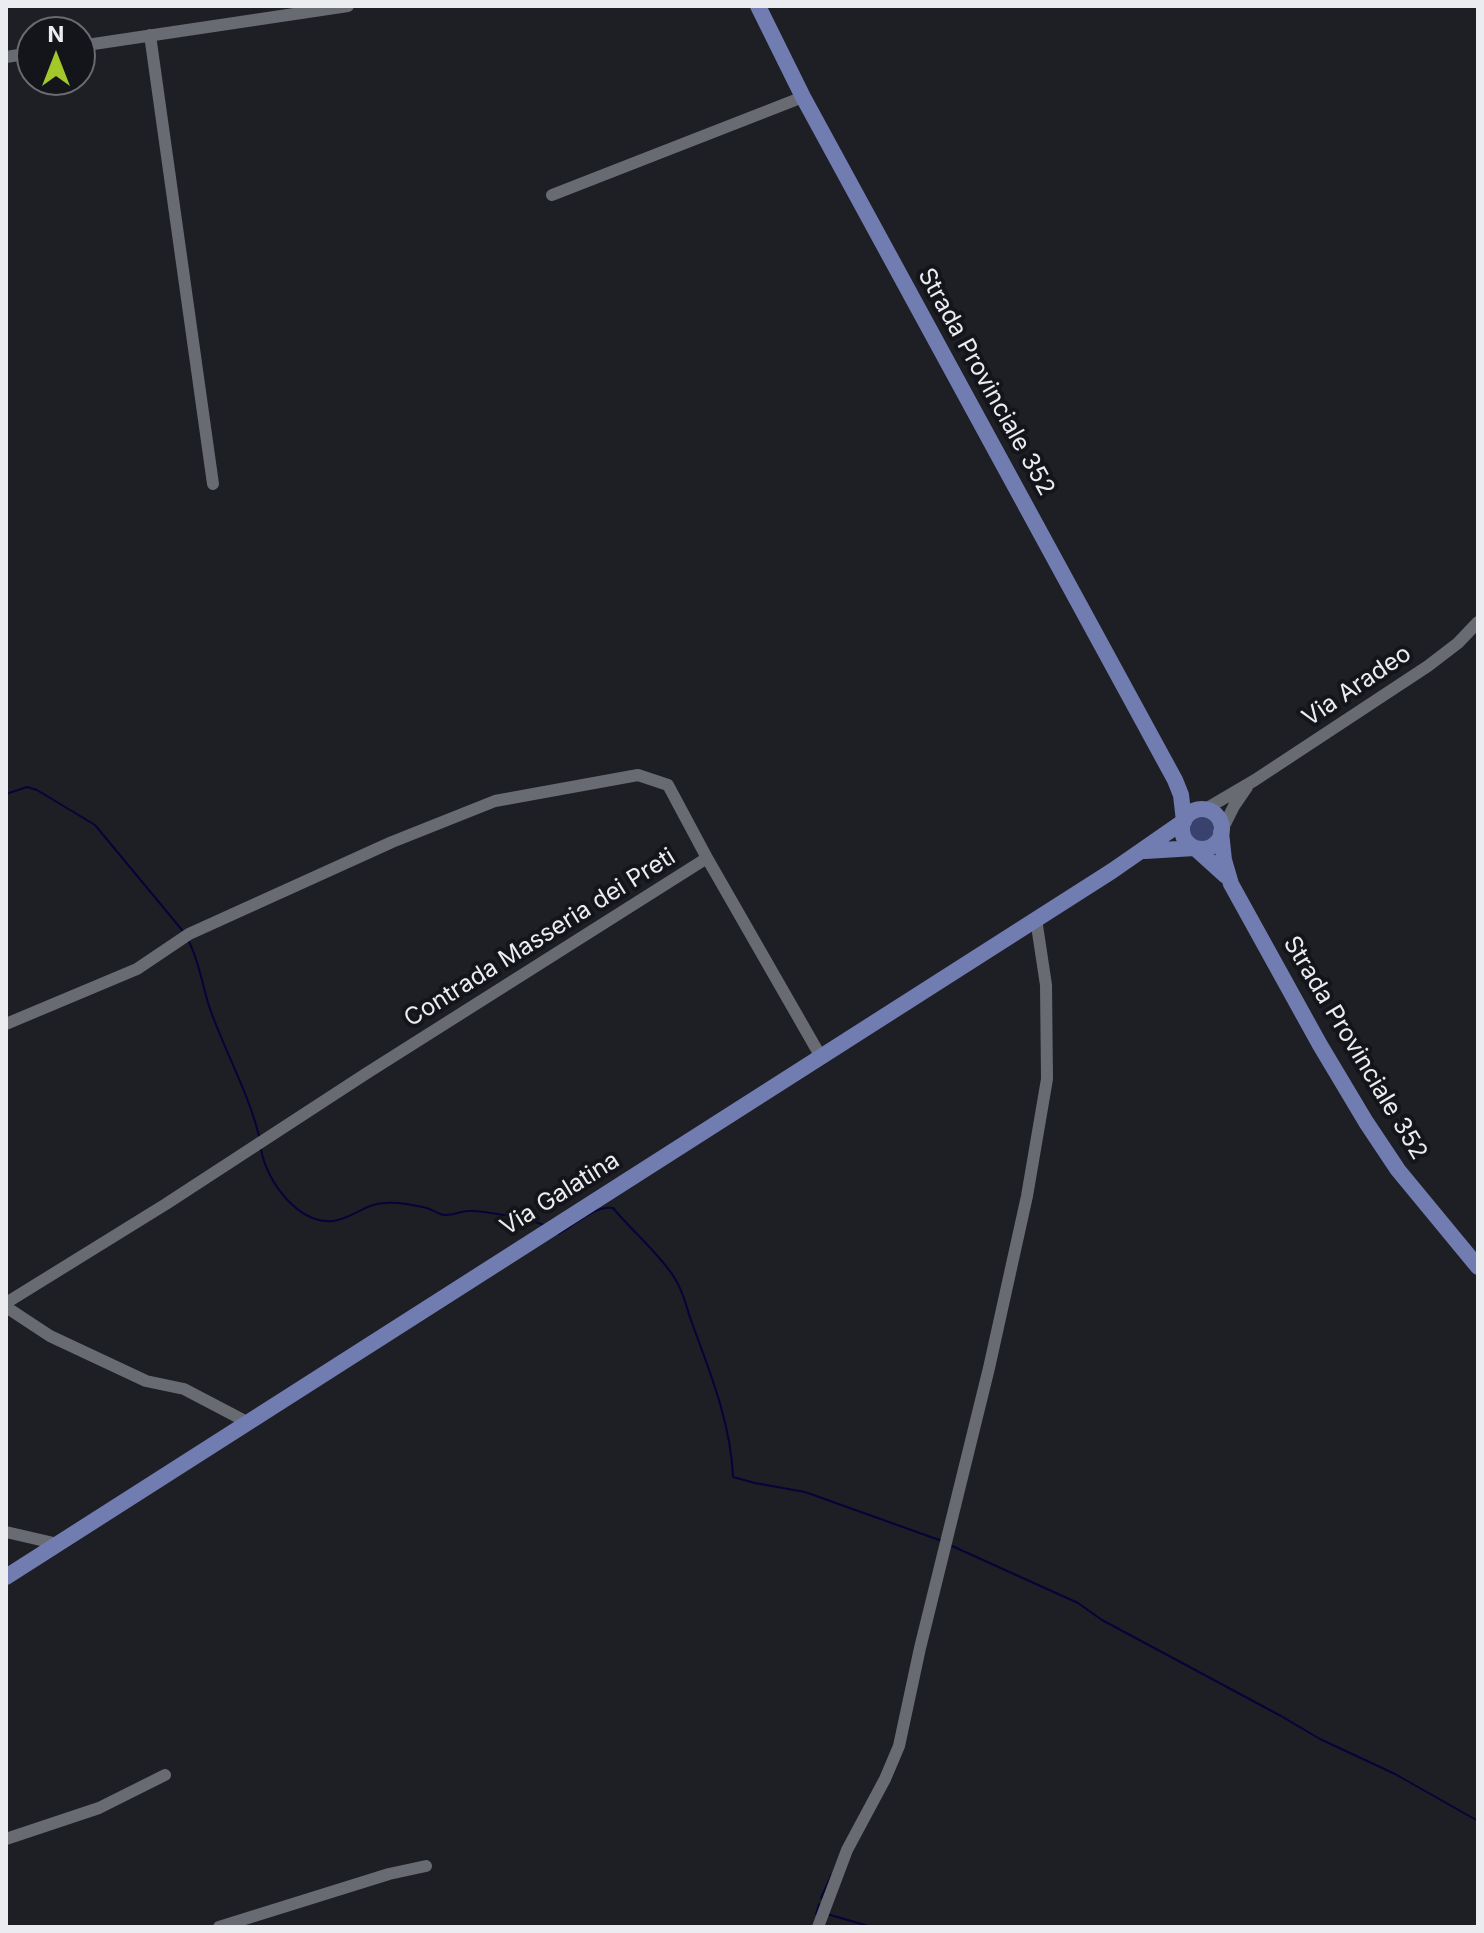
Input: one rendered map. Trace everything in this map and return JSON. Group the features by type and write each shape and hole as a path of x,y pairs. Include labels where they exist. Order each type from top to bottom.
{"main road":[{"name":"Strada Provinciale 352","path":"758,6 803,97 1175,780 1181,795 1184,821"},
{"name":"Strada Provinciale 352","path":"1175,780 1187,796 1204,810"},
{"path":"1204,810 1218,818 1221,832 1212,846 1195,848 1184,837 1184,821 1194,811 1204,810"},
{"name":"Via Galatina","path":"6,1577 1140,853 1184,821"},
{"name":"Strada Provinciale 352","path":"1221,832 1231,884"},
{"name":"Strada Provinciale 352","path":"1195,848 1215,864 1231,884 1366,1122 1398,1170 1478,1267"},
{"name":"Via Galatina","path":"1140,853 1157,849 1195,848"}],"street":[{"path":"96,43 348,6"},
{"path":"150,35 213,484"},
{"path":"552,195 803,97"},
{"name":"Via Aradeo","path":"1204,810 1428,666 1458,643 1478,622"},
{"name":"Contrada Masseria dei Preti","path":"6,1024 137,969 189,934 392,842 495,801 638,775 668,785 707,858 6,1305"},
{"name":"Via Aradeo","path":"1221,832 1239,797 1255,780"},
{"path":"707,858 821,1057"},
{"path":"818,1927 847,1850 899,1746 1024,1210 1047,1079 1046,985 1036,919"},
{"path":"6,1305 64,1342 146,1381 184,1389 247,1422"},
{"path":"6,1532 58,1544"},
{"path":"6,1839 99,1808 165,1775"},
{"path":"219,1927 389,1874 426,1866"}],"shaded area":[{"path":"1202,813 1213,818 1218,829 1213,840 1202,845 1191,840 1186,829 1191,818"}],"waterway":[{"path":"6,794 27,787 37,790 95,825 182,930"},
{"path":"188,940 209,1006 249,1103 259,1136"},
{"path":"261,1149 269,1174 285,1198 307,1215 320,1220 340,1220 378,1204 396,1203 427,1208 444,1215 485,1212 546,1226"},
{"path":"558,1234 591,1213 613,1208 668,1268 683,1294 718,1398 728,1437 733,1477 805,1492 942,1541"},
{"path":"952,1546 1078,1603 1102,1620 1320,1739 1395,1774 1478,1821"},
{"path":"821,1898 832,1874"},
{"path":"816,1914 819,1904"},
{"path":"827,1914 872,1927"}]}
